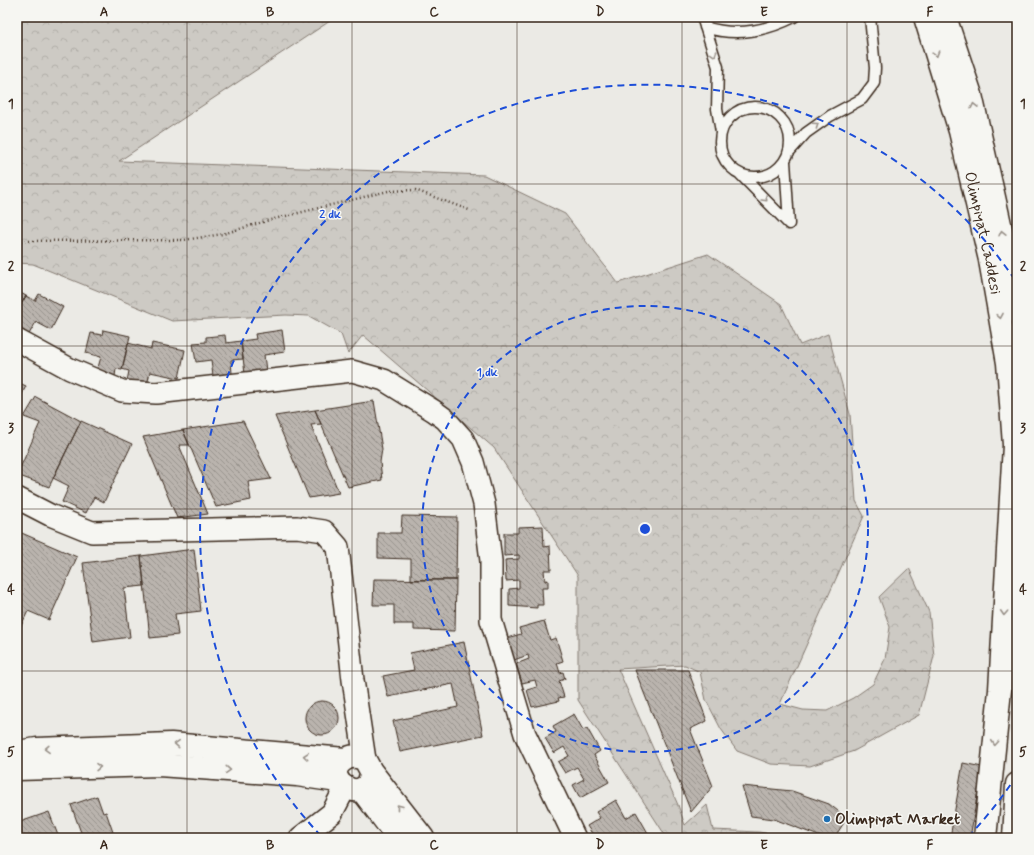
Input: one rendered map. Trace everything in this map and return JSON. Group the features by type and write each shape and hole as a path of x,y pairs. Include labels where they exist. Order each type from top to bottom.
{"street":[{"name":"Olimpiyat Caddesi","path":"925,17 960,131 990,260 1008,363 1013,437 1000,690 985,838"},
{"name":"Olimpiyat Caddesi","path":"945,17 971,95 1011,273 1017,312"},
{"path":"17,340 70,369 122,391 156,393 352,371 384,380 445,419 463,439 473,462 484,504 491,561 491,620 525,734 575,838"},
{"path":"17,498 50,515 92,532 297,527 324,531 338,547 353,680 354,775 332,813 300,838"},
{"path":"17,752 37,749 171,744 354,775 423,838"},
{"path":"17,769 159,765 297,775 354,775"},
{"path":"354,775 398,838"},
{"path":"1014,838 1017,784"}],"lane":[{"path":"704,22 720,32 744,32 777,25 794,17"},
{"path":"740,174 750,177 760,177 778,169 806,133 830,116 862,99 874,83 875,68 870,17"},
{"path":"704,22 718,67 717,109 721,132 721,152 725,161 740,174 789,224 787,157 789,132 785,123 770,110 760,108 741,110 725,123 721,132"}],"path":[{"path":"17,241 184,240 222,234 274,219 388,191 415,190 469,210"}],"green space":[{"path":"17,17 336,17 119,161 484,175 565,214 618,283 708,254 781,304 800,345 828,334 850,414 856,501 864,516 780,704 803,710 827,711 853,698 873,684 885,659 890,627 879,597 909,568 929,612 934,656 919,715 854,751 810,766 771,764 737,751 721,729 706,700 700,672 685,665 618,669 678,805 685,825 707,805 713,830 759,832 795,838 667,838 578,700 578,576 494,448 363,335 348,354 341,334 309,316 286,315 172,321 33,264 17,263"}],"building":[{"path":"17,291 26,296 17,311"},
{"path":"39,294 63,307 51,330 36,322 28,336 17,330 17,311 26,296 35,301"},
{"path":"103,330 130,336 122,370 116,369 115,376 97,371 101,357 86,353 91,333 102,335"},
{"path":"282,330 285,352 264,355 266,371 245,374 241,341 256,339 255,334"},
{"path":"225,335 226,343 241,341 243,359 231,360 232,374 213,376 211,360 196,362 193,343 206,342 206,337"},
{"path":"128,343 151,349 152,343 185,350 179,378 150,372 147,385 127,381 129,371 122,369"},
{"path":"17,382 26,386 17,404"},
{"path":"36,397 81,421 49,487 17,475 40,423 24,417"},
{"path":"374,401 382,449 380,462 382,480 348,487 315,410"},
{"path":"315,410 321,424 311,425 339,493 309,498 275,416"},
{"path":"81,421 132,444 104,502 94,497 86,513 62,502 69,486 53,478"},
{"path":"243,421 271,479 248,482 251,500 216,507 183,430"},
{"path":"183,430 189,445 179,445 208,514 177,518 143,437"},
{"path":"402,516 457,517 456,580 411,580 411,559 378,558 378,533 401,533"},
{"path":"543,526 544,547 550,546 551,570 544,570 545,581 548,580 548,588 542,588 543,605 537,605 537,608 509,606 509,589 519,588 519,580 506,581 505,560 519,559 519,555 504,556 504,533 518,533 518,527"},
{"path":"17,531 77,557 49,620 28,611 21,626 17,625"},
{"path":"194,549 201,611 175,614 178,635 150,638 141,556"},
{"path":"141,556 144,586 124,588 130,637 93,642 83,563"},
{"path":"374,579 456,580 455,631 414,630 414,624 394,624 394,605 373,605"},
{"path":"544,621 550,640 556,638 563,661 557,663 560,673 563,672 565,679 559,681 564,697 558,698 559,701 532,707 527,690 537,687 535,680 522,683 516,664 529,659 528,655 514,660 507,638 521,634 519,628"},
{"path":"464,642 483,735 400,752 393,721 458,707 453,684 388,697 383,676 414,670 410,653"},
{"path":"635,670 688,670 707,721 690,729 713,786 691,812"},
{"path":"319,701 325,701 334,706 338,712 338,724 334,730 325,735 319,735 310,730 305,721 305,715 310,706"},
{"path":"574,714 583,730 587,728 600,751 594,755 609,782 580,798 573,785 584,779 577,767 565,773 558,762 569,756 564,747 554,753 545,738 556,732 553,726"},
{"path":"963,763 982,767 970,838 950,838"},
{"path":"742,786 792,791 829,804 847,818 834,838 824,838 774,819 751,816"},
{"path":"97,796 103,813 106,812 115,838 83,838 71,805"},
{"path":"616,800 626,818 636,812 648,833 639,838 609,838 606,834 599,838 595,838 587,826 600,818 596,812"},
{"path":"49,812 59,838 22,838 17,823"}],"place":[{"name":"Olimpiyat Market","path":"827,819"}]}
